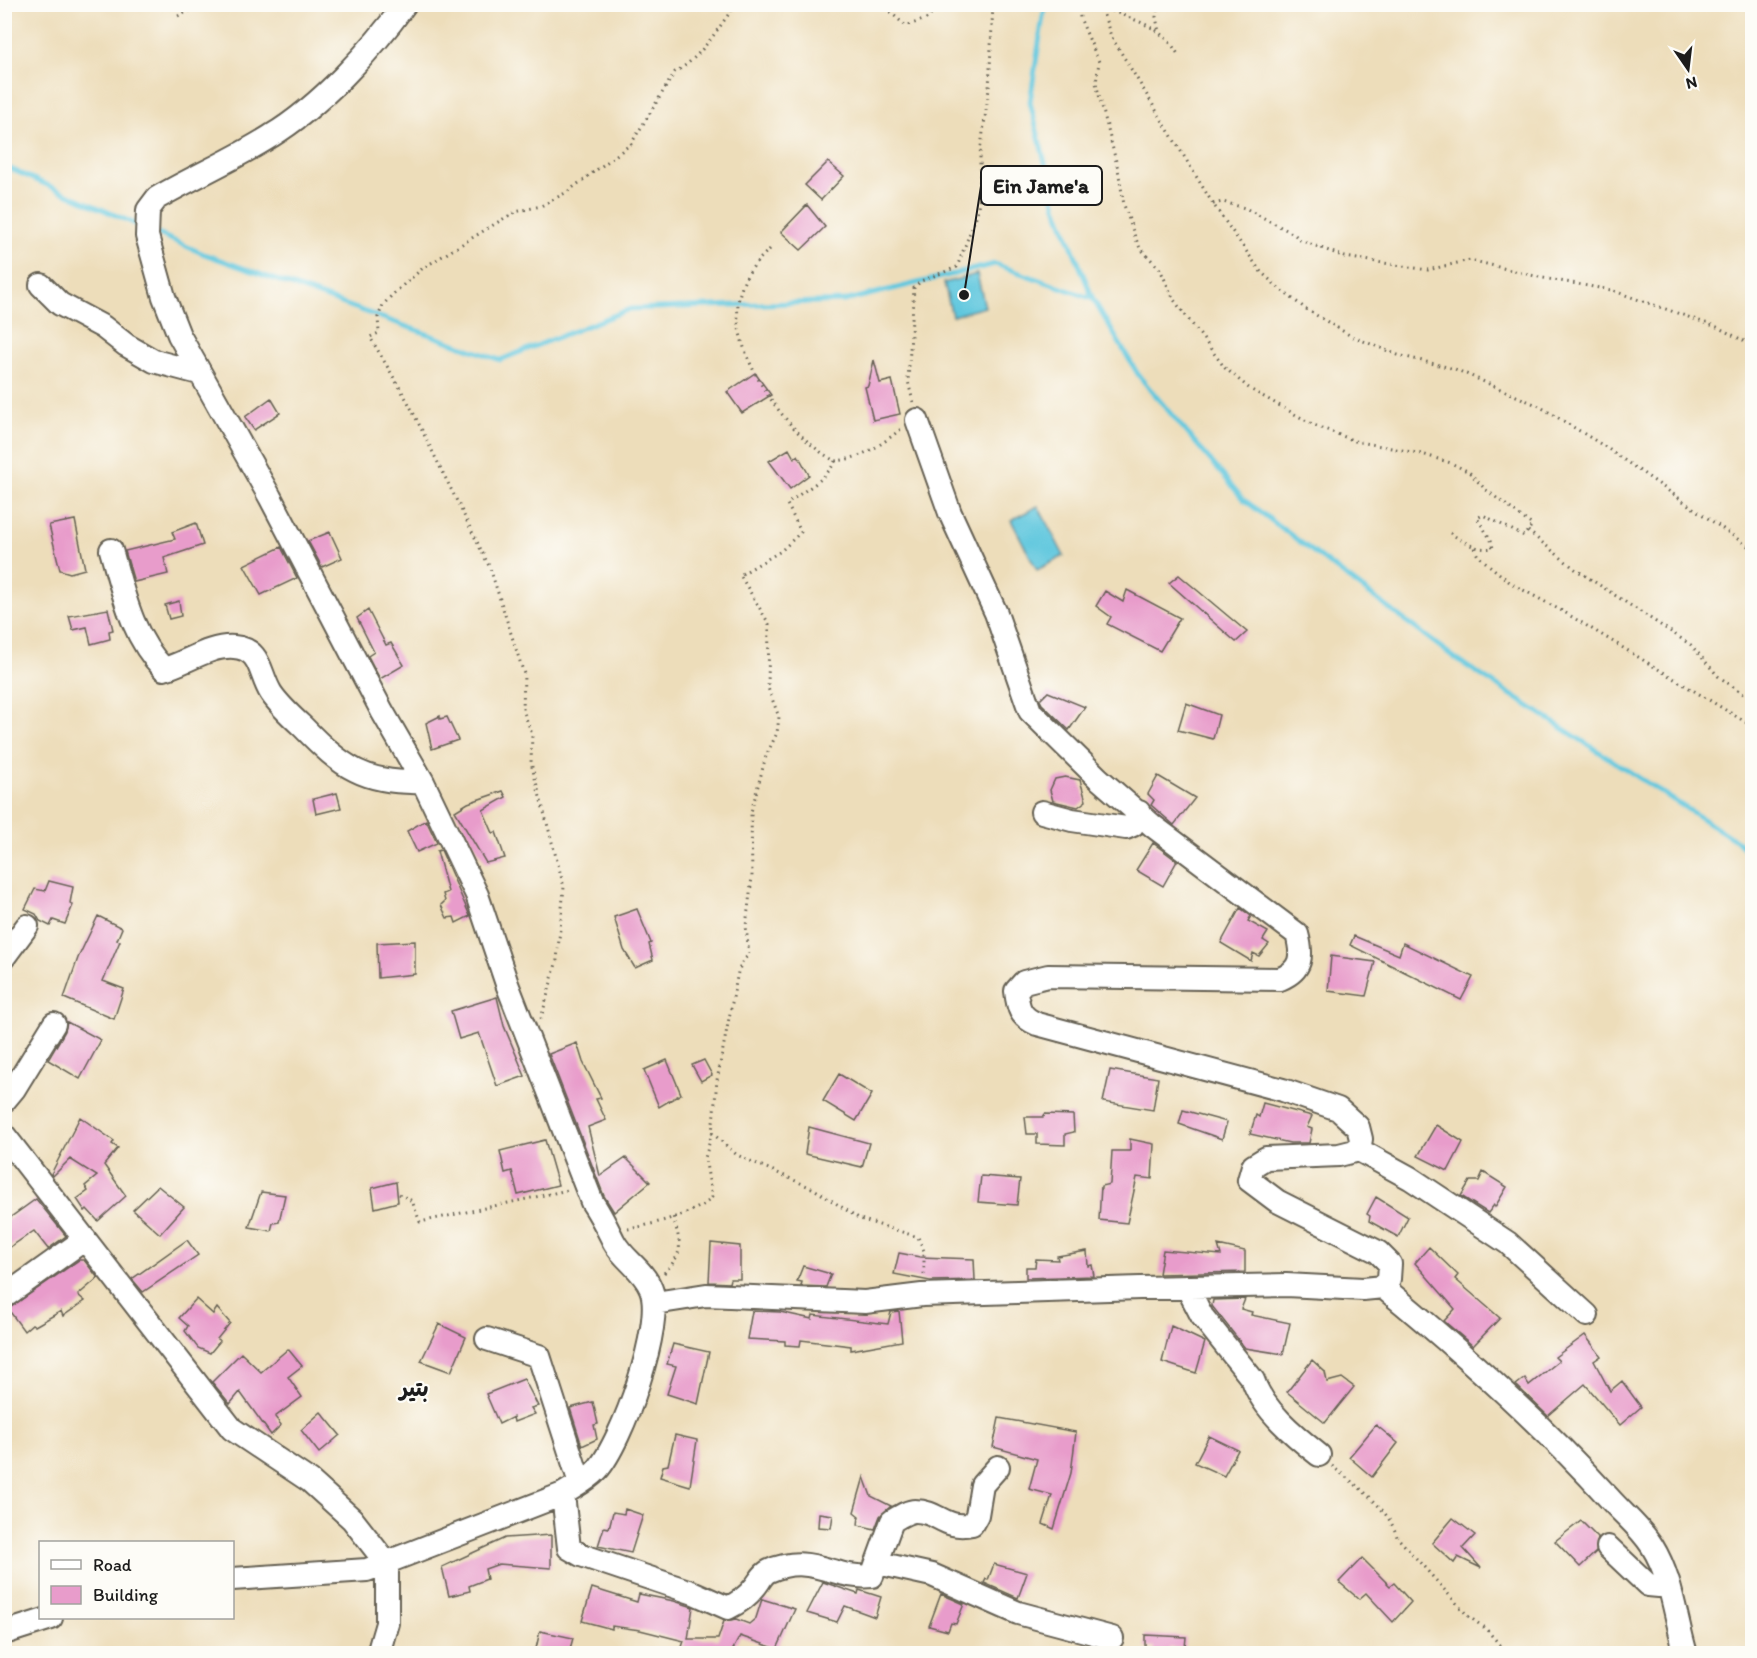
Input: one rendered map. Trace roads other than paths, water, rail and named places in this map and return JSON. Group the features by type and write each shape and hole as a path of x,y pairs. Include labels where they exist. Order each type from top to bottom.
{"street":[{"path":"234,1579 357,1571 387,1564 571,1488 597,1470 629,1412 650,1341 654,1298 650,1287 614,1242 611,1231 585,1187 507,984 477,895 423,782 382,711 265,487 179,335 164,297 147,236 148,210 157,198 272,136 356,63 383,35 405,4"},
{"path":"41,285 60,304 103,327 126,345 154,361 199,373"},
{"path":"917,420 950,513 996,613 1030,711 1098,778 1153,826 1297,934 1302,954 1299,964 1290,975 1280,979 1048,976 1024,982 1016,991 1019,1011 1026,1020 1037,1024 1283,1090 1338,1109 1358,1127 1361,1139 1359,1150"},
{"path":"111,550 137,632 154,659 164,669 231,646 245,649 258,658 271,693 336,760 371,777 398,783 423,782"},
{"path":"1042,812 1072,820 1126,828 1133,825 1139,812"},
{"path":"4,957 27,926"},
{"path":"4,1101 14,1089 54,1024"},
{"path":"4,1135 232,1429 310,1481 352,1519 387,1564 387,1623 378,1653"},
{"path":"1383,1287 1389,1280 1390,1264 1378,1252 1277,1201 1249,1180 1253,1166 1266,1158 1340,1155 1359,1150 1410,1178 1508,1243 1587,1315"},
{"path":"4,1297 85,1239"},
{"path":"654,1298 706,1295 865,1302 922,1295 1187,1287 1383,1287 1434,1329 1543,1429 1651,1545 1668,1581 1686,1653"},
{"path":"1187,1287 1202,1317 1253,1380 1257,1390 1292,1433 1319,1455"},
{"path":"487,1339 539,1356 571,1488 569,1548 581,1555 694,1593 728,1608 747,1595 766,1573 784,1565 804,1563 858,1578 872,1576 892,1521 913,1510 929,1514 958,1527 972,1524 977,1515 982,1485 998,1467"},
{"path":"1608,1547 1648,1585 1659,1586 1668,1581"},
{"path":"878,1563 932,1575 1018,1613 1112,1638"},
{"path":"4,1633 45,1619"}],"water":[{"path":"977,274 985,307 952,316 944,283"},
{"path":"1038,506 1064,556 1037,570 1011,520"}],"waterway":[{"path":"1047,4 1043,16 1030,102 1056,207 1093,299 1139,376 1243,499 1459,661 1735,840 1752,854"},
{"path":"4,166 140,226"},
{"path":"154,232 204,254 500,360 630,309 844,301 995,264 1093,299"}],"place":[{"name":"Ein Jame'a","path":"964,295"}],"district":[{"name":"بتير","path":"414,1388"}]}
